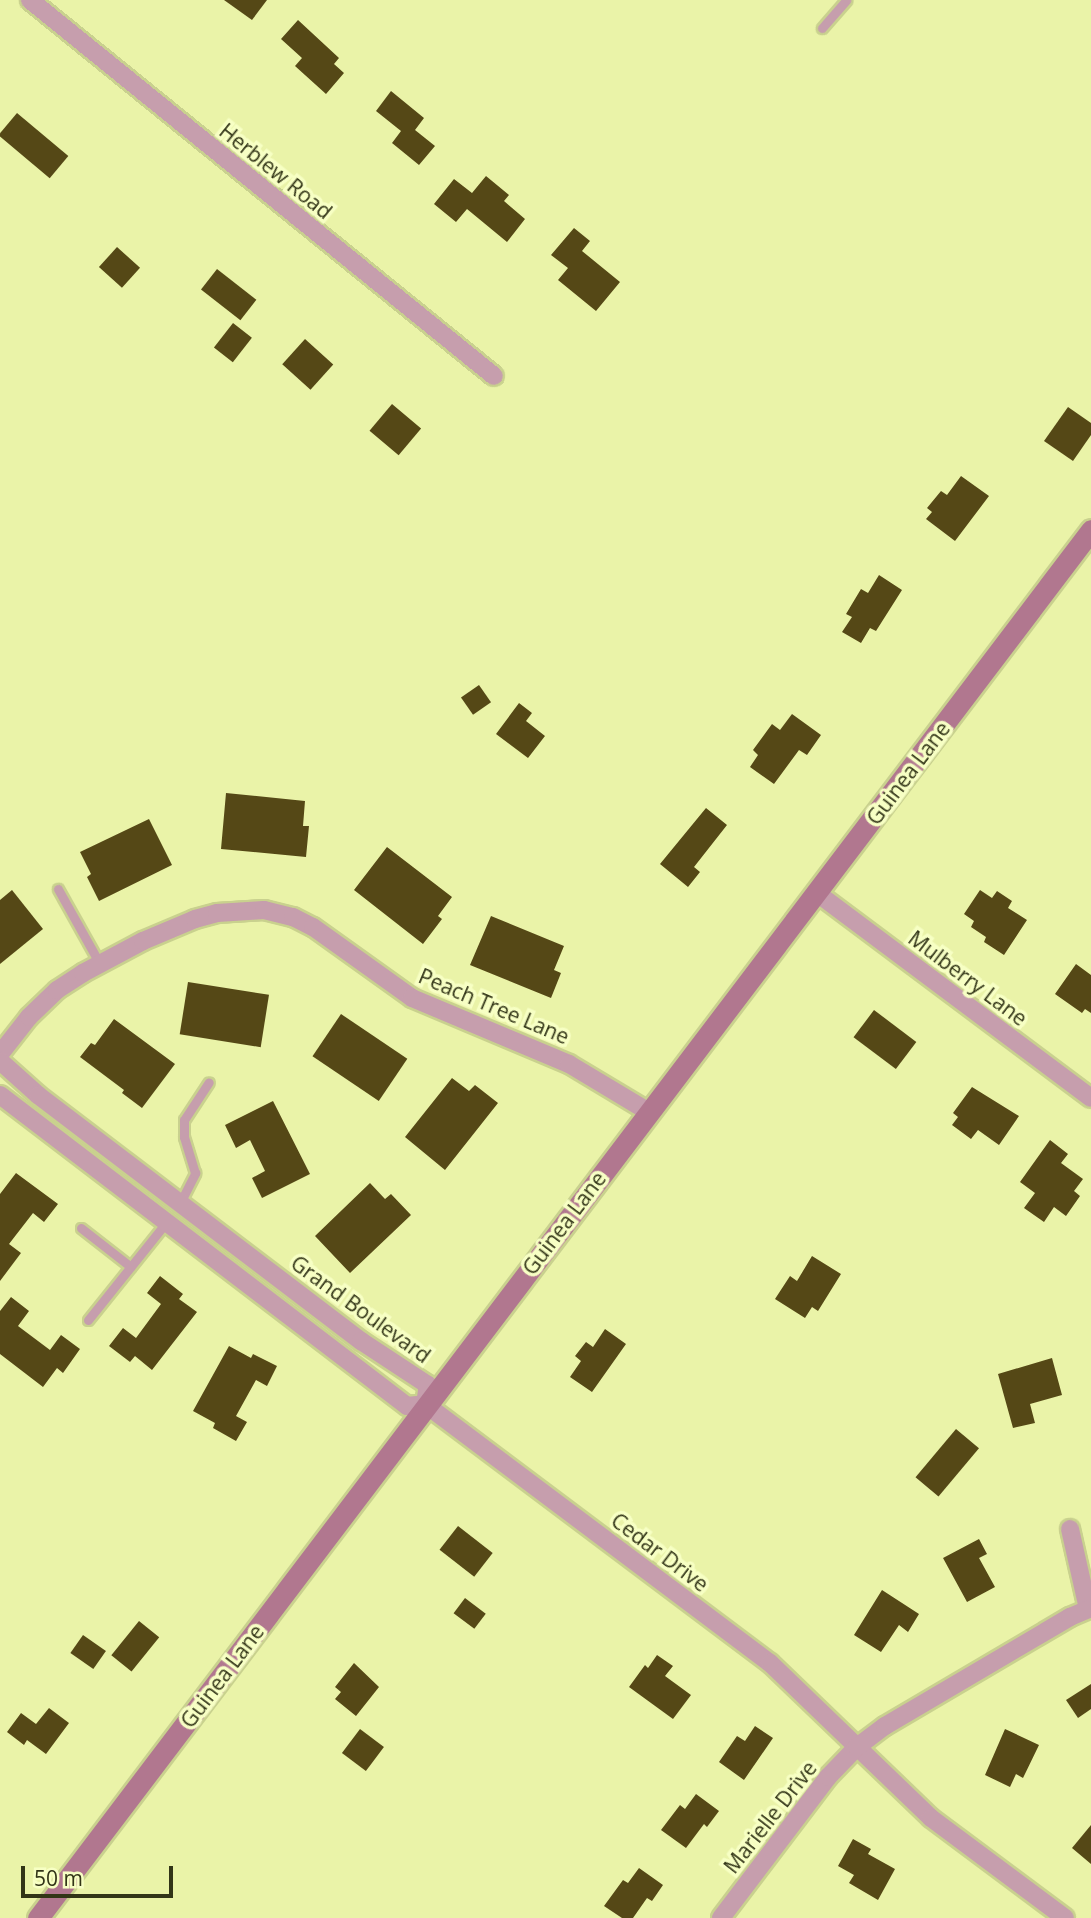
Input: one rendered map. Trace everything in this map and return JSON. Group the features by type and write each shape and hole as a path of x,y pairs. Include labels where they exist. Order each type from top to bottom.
{"street":[{"name":"Herblew Road","path":"30,0 494,376"},
{"name":"Guinea Lane","path":"38,1918 425,1404 1091,530"},
{"name":"Mulberry Lane","path":"817,893 1091,1098"},
{"name":"Peach Tree Lane","path":"0,1054 29,1017 57,990 100,964 143,941 216,913 264,910 293,917 313,927 412,998 569,1064 649,1112"},
{"name":"Grand Boulevard","path":"0,1061 38,1095 339,1324 428,1385 425,1404"},
{"path":"0,1095 165,1224 407,1406 425,1404"},
{"path":"165,1224 180,1203"},
{"path":"325,1343 339,1324"},
{"name":"Cedar Drive","path":"425,1404 770,1662 931,1818 1065,1918"},
{"path":"857,1747 885,1726 1089,1609 1070,1529"},
{"name":"Marielle Drive","path":"721,1918 828,1777 857,1747"}],"lane":[{"path":"822,28 846,0"},
{"path":"58,889 100,964"},
{"path":"180,1203 195,1173 184,1137 184,1120 209,1082"},
{"path":"88,1320 165,1224"},
{"path":"81,1228 131,1266"}],"building":[{"path":"224,0 267,0 252,20"},
{"path":"298,20 339,58 334,64 344,73 326,94 295,66 302,58 281,39"},
{"path":"391,91 424,118 415,130 435,146 419,165 392,143 401,131 376,111"},
{"path":"17,113 68,156 50,178 0,137"},
{"path":"486,176 509,195 504,201 525,219 507,242 467,209 456,222 434,204 454,179 472,193"},
{"path":"574,228 590,241 582,251 620,282 596,311 558,280 568,268 551,255"},
{"path":"117,247 140,268 122,288 99,267"},
{"path":"217,269 256,300 240,320 201,289"},
{"path":"233,323 252,338 233,362 214,347"},
{"path":"305,339 333,364 310,390 282,364"},
{"path":"392,404 421,428 399,455 370,431"},
{"path":"1068,407 1091,423 1091,435 1073,461 1044,441"},
{"path":"961,476 989,496 955,541 926,519 932,512 927,508 941,491 947,495"},
{"path":"879,575 902,590 876,631 870,628 861,643 842,632 852,617 846,614 861,589 868,593"},
{"path":"479,685 491,702 473,715 461,698"},
{"path":"519,703 532,713 526,721 545,736 528,758 496,734"},
{"path":"792,714 821,735 807,755 799,750 774,784 750,767 758,755 753,750 772,724 780,730"},
{"path":"226,793 305,801 303,826 309,826 306,857 221,849"},
{"path":"706,808 727,825 694,867 700,872 688,887 660,864"},
{"path":"149,819 172,865 99,901 87,877 91,874 80,852"},
{"path":"387,847 452,897 438,916 442,919 423,944 354,890"},
{"path":"12,890 43,929 0,964 0,900"},
{"path":"980,890 992,898 997,891 1012,901 1008,908 1027,920 1004,955 984,942 986,937 971,927 974,921 964,914"},
{"path":"491,916 564,946 554,970 561,973 551,998 470,965"},
{"path":"1076,964 1091,975 1091,1013 1085,1009 1082,1013 1055,994"},
{"path":"188,982 269,995 261,1047 180,1034"},
{"path":"874,1010 916,1042 896,1069 854,1037"},
{"path":"341,1014 407,1059 379,1101 312,1056"},
{"path":"114,1019 175,1064 142,1108 122,1093 124,1090 80,1057 91,1043 95,1045"},
{"path":"452,1078 469,1091 475,1085 498,1103 445,1170 405,1137"},
{"path":"972,1087 1019,1116 999,1145 978,1130 971,1139 952,1125 958,1117 953,1113"},
{"path":"273,1101 310,1174 262,1198 252,1178 265,1171 250,1140 236,1148 225,1125"},
{"path":"1050,1140 1068,1154 1061,1163 1083,1179 1074,1191 1080,1196 1066,1216 1054,1207 1044,1222 1024,1208 1035,1193 1020,1182"},
{"path":"16,1173 58,1204 44,1222 33,1213 9,1244 21,1253 0,1281 0,1194"},
{"path":"370,1183 385,1199 391,1194 411,1215 350,1273 315,1236"},
{"path":"812,1256 841,1274 818,1311 812,1307 805,1318 775,1299 790,1276 797,1281"},
{"path":"160,1276 183,1294 179,1299 197,1312 152,1370 135,1356 130,1362 109,1346 123,1328 136,1338 161,1304 147,1293"},
{"path":"11,1297 29,1311 18,1326 50,1350 61,1335 80,1349 63,1373 57,1368 43,1387 0,1354 0,1311"},
{"path":"605,1329 626,1344 592,1392 570,1377 581,1361 575,1356 586,1342 593,1347"},
{"path":"229,1346 251,1358 253,1354 277,1366 267,1386 256,1380 236,1416 247,1422 236,1441 213,1428 215,1423 193,1411"},
{"path":"1052,1358 1062,1395 1030,1404 1035,1423 1013,1428 998,1374"},
{"path":"956,1429 979,1448 938,1497 916,1477"},
{"path":"458,1526 493,1553 474,1577 440,1550"},
{"path":"979,1539 987,1554 979,1558 995,1587 967,1602 943,1558"},
{"path":"882,1590 919,1614 908,1632 899,1625 881,1652 854,1635"},
{"path":"465,1598 486,1614 474,1629 454,1613"},
{"path":"139,1621 159,1637 132,1672 111,1655"},
{"path":"83,1635 106,1651 93,1669 70,1653"},
{"path":"657,1655 673,1666 665,1676 691,1695 673,1719 629,1687 645,1665 648,1668"},
{"path":"354,1663 379,1687 356,1716 335,1699 341,1692 335,1687"},
{"path":"1091,1684 1091,1709 1078,1718 1066,1700"},
{"path":"49,1708 69,1723 46,1754 27,1740 24,1745 7,1732 21,1713 36,1724"},
{"path":"755,1726 773,1738 744,1780 719,1762 737,1736 745,1741"},
{"path":"360,1729 384,1747 366,1771 342,1753"},
{"path":"1005,1729 1039,1745 1023,1778 1016,1774 1010,1787 985,1775"},
{"path":"696,1794 719,1811 707,1827 704,1824 686,1848 661,1830 680,1805 685,1809"},
{"path":"1091,1825 1091,1864 1072,1848"},
{"path":"853,1839 871,1849 868,1854 895,1869 878,1900 849,1883 854,1875 838,1866"},
{"path":"639,1868 663,1885 652,1901 647,1898 633,1918 622,1918 604,1906 623,1880 628,1883"}]}
